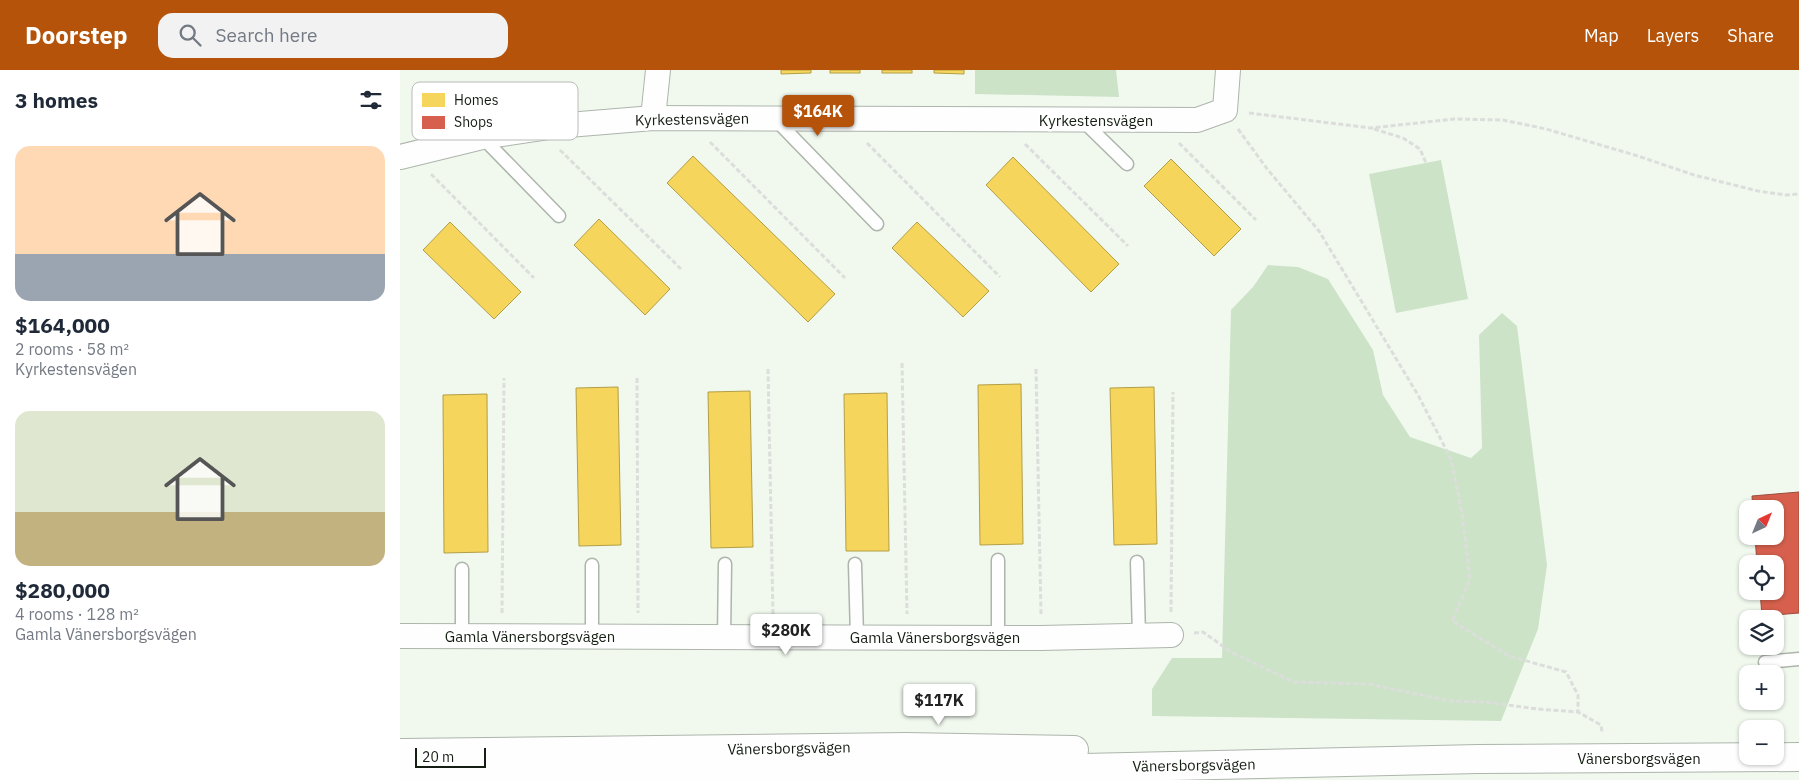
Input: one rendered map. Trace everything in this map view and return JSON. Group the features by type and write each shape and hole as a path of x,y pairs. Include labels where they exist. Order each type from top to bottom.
{"main road":[{"name":"Vänersborgsvägen","path":"400,753 906,747 1478,759"},
{"name":"Vänersborgsvägen","path":"400,780 908,772 1478,759 1799,757"}],"street":[{"path":"653,118 658,70"},
{"path":"1225,110 1228,70"},
{"name":"Kyrkestensvägen","path":"578,125 684,117 1198,120 1225,110"},
{"name":"Kyrkestensvägen","path":"406,155 469,140"},
{"name":"Gamla Vänersborgsvägen","path":"400,636 1042,638 1171,635"}],"lane":[{"path":"773,117 877,224"},
{"path":"1081,119 1127,164"},
{"path":"485,140 559,216"},
{"path":"998,560 998,637"},
{"path":"1138,562 1139,636"},
{"path":"724,637 725,564"},
{"path":"855,564 857,637"},
{"path":"592,565 592,636"},
{"path":"462,569 462,636"},
{"path":"1765,662 1799,659"}],"path":[{"path":"1225,110 1371,128 1403,138 1420,148 1426,163"},
{"path":"1225,110 1268,170 1319,231 1418,395 1451,459 1462,513 1470,579 1452,622 1509,656 1566,672 1578,695 1578,712"},
{"path":"684,117 845,278"},
{"path":"842,118 1000,277"},
{"path":"1000,119 1128,246"},
{"path":"1371,128 1454,119 1503,120 1546,129 1638,156 1694,175 1758,191 1786,195 1799,194"},
{"path":"1156,120 1256,220"},
{"path":"549,140 681,269"},
{"path":"406,155 449,193 534,278"},
{"path":"902,363 908,637"},
{"path":"768,368 773,637"},
{"path":"1036,369 1042,638"},
{"path":"501,636 504,378"},
{"path":"637,378 638,636"},
{"path":"1173,392 1171,635 1203,632 1232,652 1294,682 1369,684 1450,701 1486,702 1578,712 1601,725 1605,757"}],"green space":[{"path":"975,70 1116,70 1119,97 975,94"},
{"path":"1441,160 1468,299 1396,313 1369,174"},
{"path":"1268,265 1298,267 1328,279 1373,350 1383,395 1410,437 1471,458 1482,448 1479,335 1502,313 1517,326 1547,565 1538,629 1501,721 1152,716 1152,689 1172,658 1222,658 1231,310 1253,287"}],"building: Homes":[{"path":"781,70 811,70 811,73 781,74"},
{"path":"830,70 860,70 860,73 830,73"},
{"path":"882,70 912,70 912,73 882,73"},
{"path":"934,70 964,70 964,74 934,73"},
{"path":"693,156 835,294 808,322 667,183"},
{"path":"1013,157 1119,264 1091,292 986,185"},
{"path":"1171,159 1241,229 1214,256 1144,186"},
{"path":"599,219 670,289 645,315 574,245"},
{"path":"450,222 521,292 494,319 423,250"},
{"path":"917,222 989,291 963,317 892,248"},
{"path":"1021,384 1023,544 980,545 978,385"},
{"path":"618,387 621,545 579,546 576,388"},
{"path":"1154,387 1157,544 1114,545 1110,388"},
{"path":"750,391 753,547 711,548 708,392"},
{"path":"887,393 889,551 846,551 844,394"},
{"path":"487,394 488,552 444,553 443,395"}],"building: Shops":[{"path":"1799,492 1799,613 1784,614 1784,610 1762,610 1761,600 1784,600 1784,555 1756,555 1756,545 1784,545 1784,500 1752,500 1752,496"}]}
